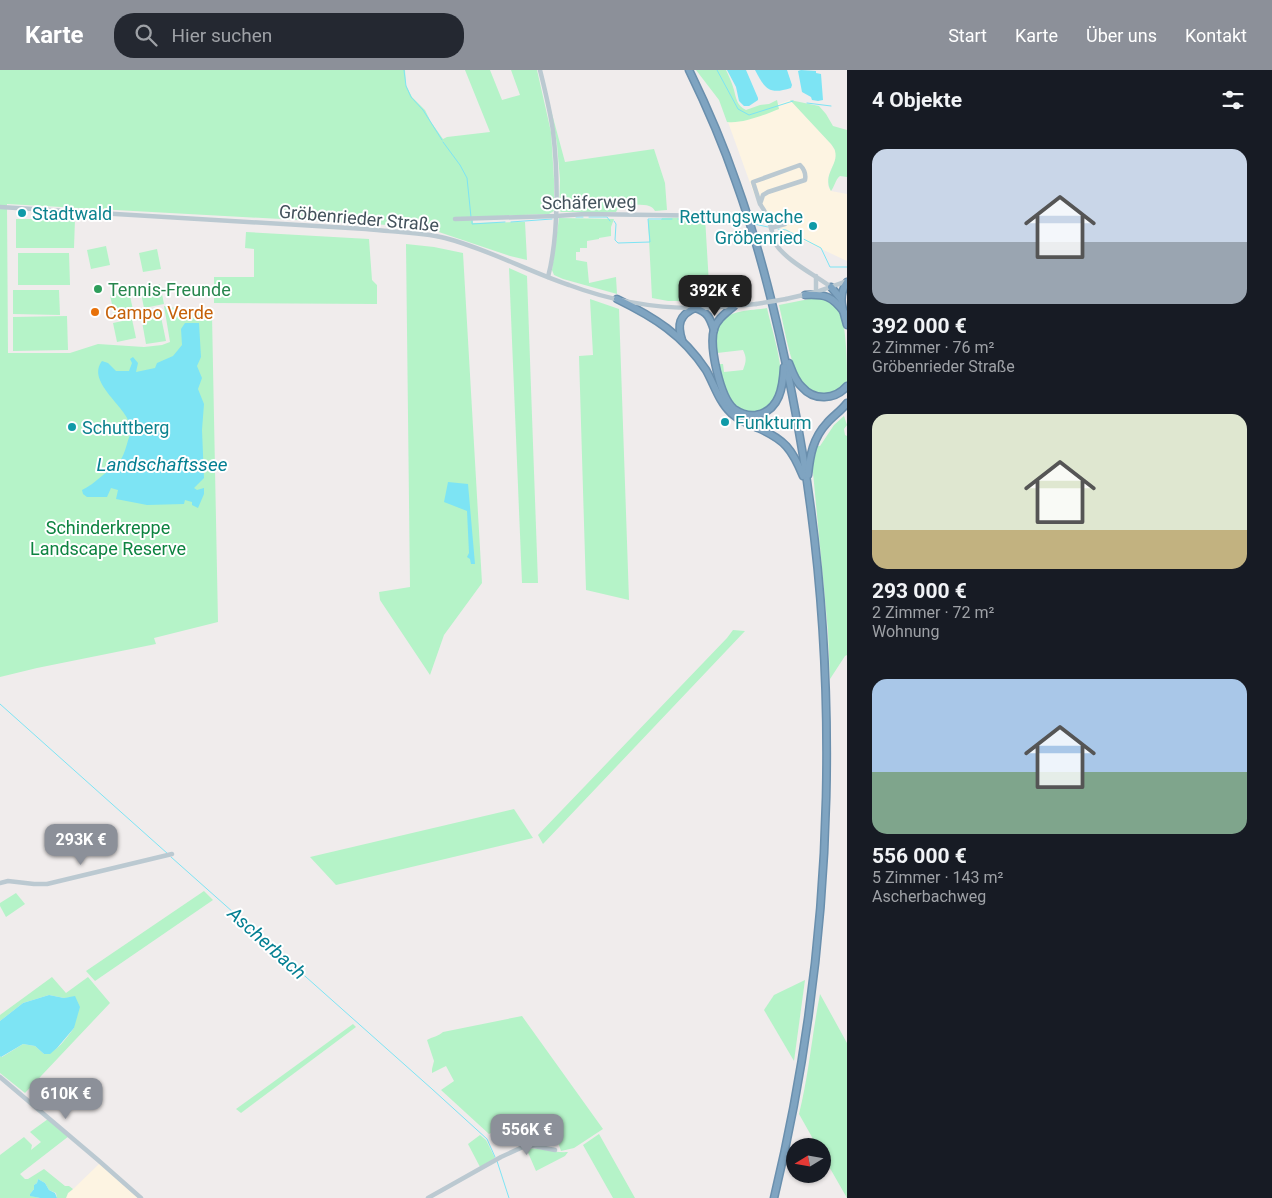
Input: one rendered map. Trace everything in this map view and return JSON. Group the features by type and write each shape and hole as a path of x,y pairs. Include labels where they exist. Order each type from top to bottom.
{"highway":[{"path":"689,70 711,118 740,193 759,252 783,350 808,486 823,633 826,764 820,910 804,1043 774,1198"},
{"path":"847,282 841,294 847,324"},
{"path":"831,287 841,300"},
{"path":"805,295 818,294 827,296 838,304 844,312"},
{"path":"617,299 650,316 682,340 709,375 730,412 747,423 777,437 791,451 808,486"},
{"path":"734,306 722,316 714,330 713,339 719,379 724,396 734,408 744,414 754,415 765,412 773,407 782,386 783,350"},
{"path":"682,340 679,330 680,323 685,314 695,308 705,312 714,330"},
{"path":"783,350 797,381 810,394 820,397 831,396 847,386"},
{"path":"808,486 813,445 819,433 847,403"}],"street":[{"path":"540,70 553,130 556,175 556,216 548,277"},
{"path":"760,204 764,195 768,192 805,180 803,168 800,165 753,182 760,204 765,210 774,241 780,250 831,287"},
{"name":"Gröbenrieder Straße","path":"0,207 423,234 476,247 587,292 653,305 695,308 756,304 805,295 847,282"},
{"name":"Schäferweg","path":"455,220 585,214 722,216"},
{"path":"771,228 784,224"},
{"path":"816,276 816,292"},
{"path":"0,883 8,881 47,884 169,854"},
{"path":"0,1077 141,1198"},
{"path":"428,1198 525,1146 555,1150"}],"shaded area":[{"path":"790,100 831,144 836,152 836,160 828,178 828,186 831,191 847,194 847,261 768,224 754,194 728,122"},
{"path":"100,1163 138,1198 66,1198 68,1193"}],"green space":[{"name":"Schinderkreppe Landscape Reserve","path":"0,70 405,70 406,85 412,97 425,110 443,139 490,132 465,70 490,70 502,100 520,95 511,70 537,70 551,132 554,211 549,214 472,217 473,223 525,222 527,260 424,227 7,204 8,353 70,353 98,344 144,347 162,345 170,342 164,306 212,315 218,622 154,638 156,644 0,677"},
{"path":"696,70 726,70 737,102 746,110 777,100 779,109 746,120 727,122 719,100"},
{"path":"790,100 819,106 833,126 847,130 847,177 840,176 831,191 828,180 835,161 835,149"},
{"path":"551,110 565,162 654,149 665,183 667,210 655,211 649,206 634,205 619,206 616,212 561,212 559,210 560,180 557,144"},
{"path":"705,217 710,301 668,301 652,298 648,220"},
{"path":"559,218 614,219 611,227 611,236 587,241 587,248 580,248 580,252 576,252 576,260 587,262 589,283 616,277 617,294 554,275 552,270"},
{"path":"16,219 75,219 74,248 16,248"},
{"path":"246,232 369,239 372,280 377,285 377,304 214,303 214,277 254,277 254,249 245,248"},
{"path":"406,244 463,253 482,583 444,635 430,675 380,600 379,592 410,587"},
{"path":"106,246 110,265 91,269 87,250"},
{"path":"157,249 161,269 143,272 139,253"},
{"path":"18,253 69,253 70,285 18,285"},
{"path":"509,268 527,276 538,583 522,583"},
{"path":"160,284 164,304 144,308 140,288"},
{"path":"13,290 59,290 60,315 13,314"},
{"path":"129,291 133,310 114,314 110,295"},
{"path":"820,298 837,305 845,331 847,384 838,392 825,395 807,388 797,374 779,305"},
{"path":"590,299 619,309 629,600 586,590 579,356 593,355"},
{"path":"767,308 781,371 780,390 768,408 762,411 748,412 735,406 729,398 718,364 723,364 724,372 743,370 746,360 743,350 717,353 717,332 721,322 732,314"},
{"path":"160,312 166,341 146,344 141,316"},
{"path":"67,316 68,350 13,351 13,317"},
{"path":"132,319 136,338 117,342 113,323"},
{"path":"844,416 847,425 844,429 847,436 847,655 830,679 828,631 812,462 817,446 820,446 834,425"},
{"path":"733,630 745,631 543,844 538,835"},
{"path":"514,809 533,838 336,885 310,857"},
{"path":"204,891 213,900 95,981 86,971"},
{"path":"16,893 25,904 6,917 0,903"},
{"path":"52,977 66,993 88,977 110,1003 25,1093 0,1073 0,1056 2,1057 23,1044 35,1046 44,1054 57,1048 74,1028 75,997 64,998 49,995 23,1003 0,1021 0,1015"},
{"path":"805,980 794,1061 764,1010 774,995"},
{"path":"820,994 847,1043 847,1198 831,1170 831,1138 812,1138 799,1114"},
{"path":"522,1016 603,1129 574,1148 561,1151 549,1118 534,1123 532,1132 538,1145 524,1146 511,1122 489,1134 441,1090 454,1081 446,1066 432,1073 434,1061 427,1040 443,1032"},
{"path":"353,1024 356,1027 241,1113 236,1109"},
{"path":"48,1119 69,1136 20,1174 25,1179 28,1179 44,1169 65,1186 73,1189 66,1198 57,1198 56,1193 49,1190 45,1183 38,1179 30,1194 40,1198 0,1198 0,1155 24,1137 32,1145 31,1150 41,1142 30,1132"},
{"path":"599,1134 635,1198 613,1198 583,1145"},
{"path":"480,1135 486,1140 495,1158 480,1167 468,1144"},
{"path":"526,1148 568,1152 565,1156 536,1171"}],"water":[{"path":"727,70 746,70 758,100 749,106 744,106 739,101 736,87"},
{"path":"755,70 787,70 792,85 791,88 778,91 768,89"},
{"path":"798,71 816,71 816,73 821,74 823,100 812,100 811,97 802,92"},
{"name":"Landschaftssee","path":"185,323 199,323 201,357 197,366 202,378 198,389 204,404 202,430 204,478 194,488 197,490 204,488 204,494 198,508 192,505 192,502 185,500 184,504 147,505 116,499 118,490 111,488 107,497 87,497 83,494 82,490 118,463 124,454 131,431 129,421 103,387 99,378 98,369 102,361 108,363 116,371 129,371 132,363 130,359 133,357 138,363 136,372 155,368 157,363 173,356 182,345 181,329"},
{"path":"448,482 468,484 475,564 471,564 470,559 467,557 469,553 467,511 444,502"},
{"path":"49,995 64,998 75,996 80,1007 74,1028 50,1054 44,1054 35,1046 23,1044 1,1057 0,1021 23,1003"},
{"path":"38,1179 55,1193 57,1198 30,1196"}],"waterway":[{"path":"404,70 406,86 411,97 423,110 442,140"},
{"path":"717,70 738,109 749,115 793,101"},
{"path":"807,103 831,106"},
{"path":"443,142 467,178 471,217"},
{"path":"576,217 583,217"},
{"path":"589,217 607,217 610,221"},
{"path":"511,222 552,219"},
{"path":"614,221 616,224 615,240 618,243 650,242 648,219 672,219"},
{"path":"678,219 725,219 745,223"},
{"path":"472,220 472,224 505,222"},
{"path":"754,224 768,227"},
{"path":"778,229 786,230 821,248 830,267 847,267"},
{"name":"Ascherbach","path":"0,704 168,854"},
{"name":"Ascherbach","path":"171,857 487,1139 495,1157"},
{"name":"Ascherbach","path":"497,1161 509,1198"}],"place":[{"name":"Stadtwald","path":"22,213"},
{"name":"Rettungswache Gröbenried","path":"813,226"},
{"name":"Tennis-Freunde","path":"98,289"},
{"name":"Campo Verde","path":"95,312"},
{"name":"Funkturm","path":"725,422"},
{"name":"Schuttberg","path":"72,427"}]}
